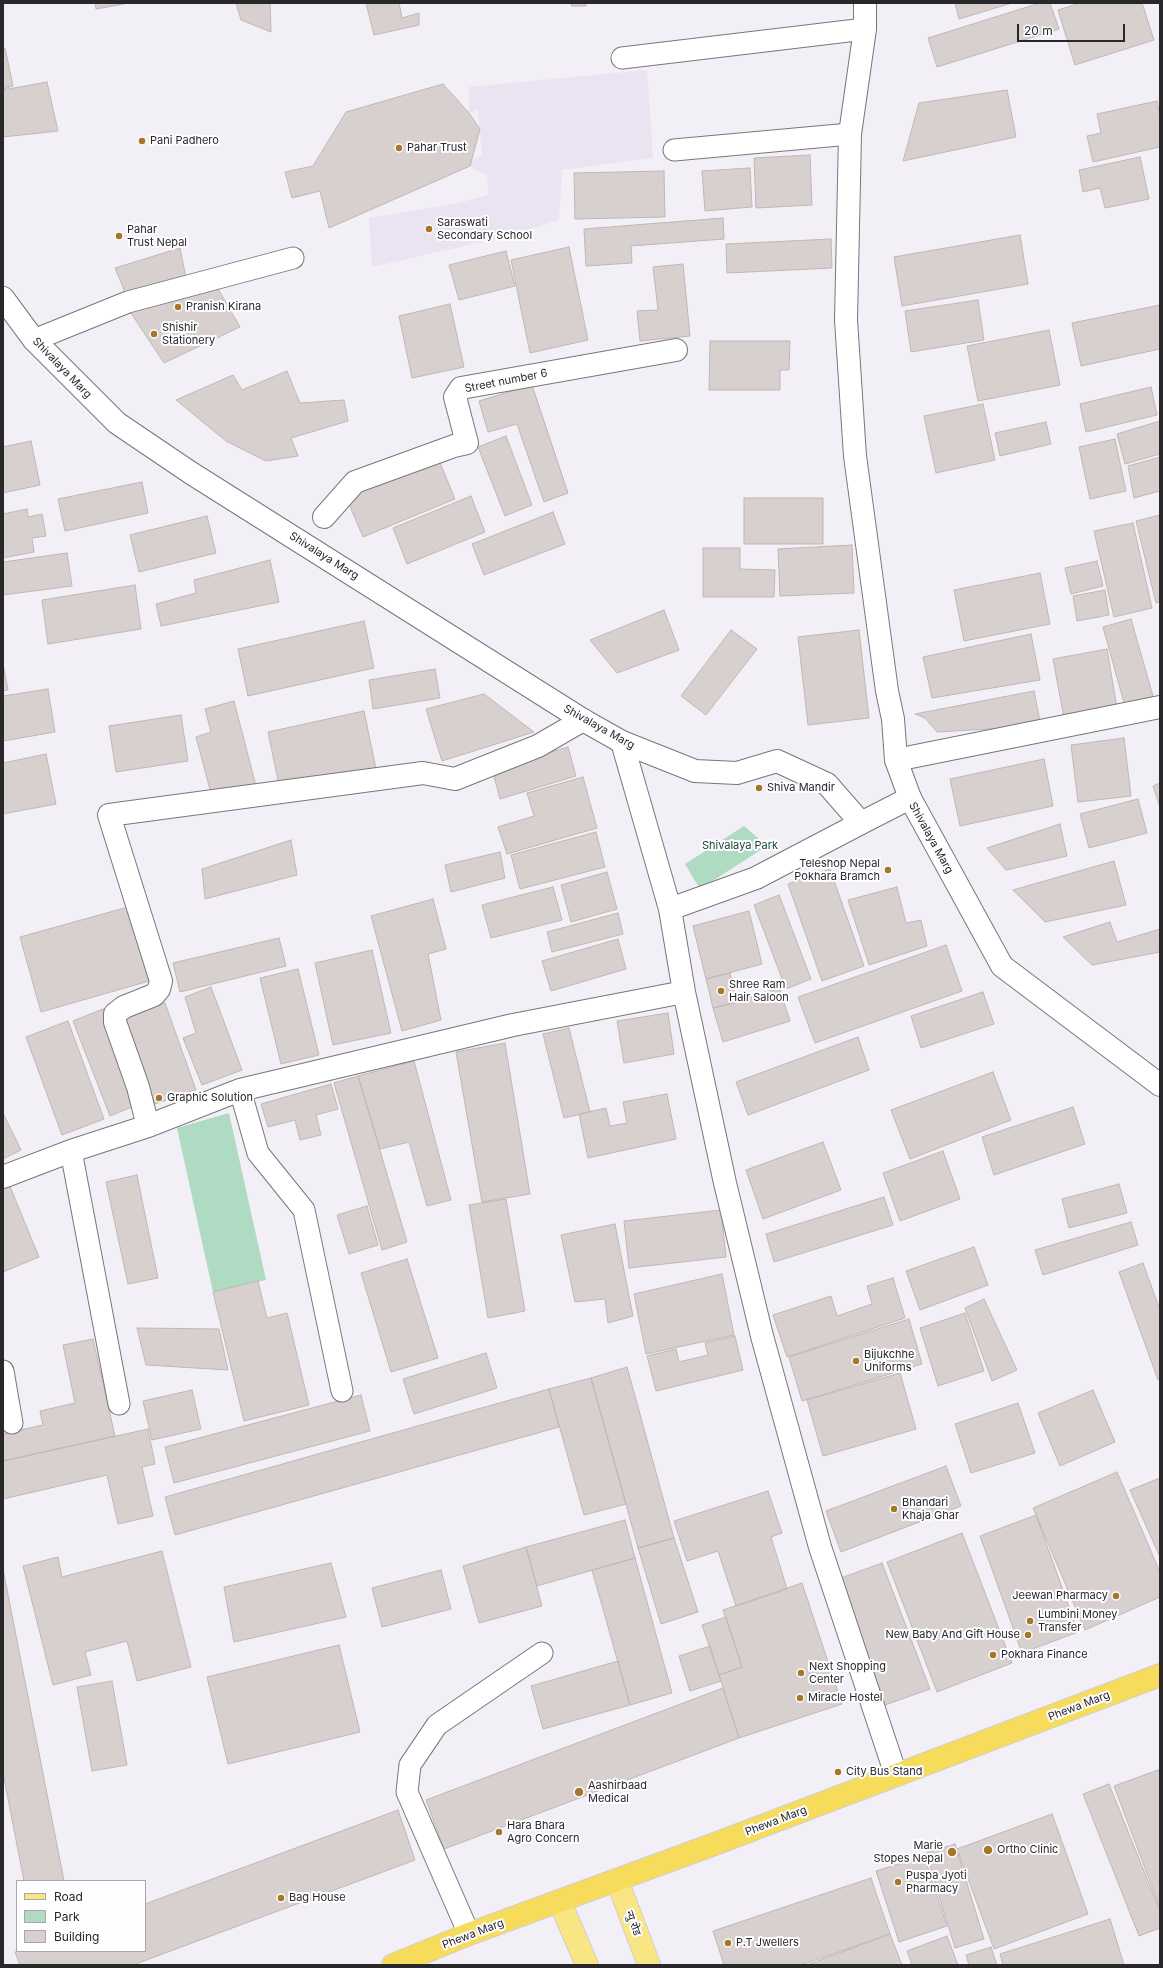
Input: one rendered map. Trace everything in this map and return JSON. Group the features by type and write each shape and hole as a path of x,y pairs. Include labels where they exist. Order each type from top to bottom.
{"highway":[{"name":"Phewa Marg","path":"393,1965 469,1934 560,1902 1160,1675"}],"main road":[{"name":"न्यु रोड","path":"618,1880 649,1965"},
{"path":"560,1902 587,1965"}],"street":[{"path":"865,3 865,29 850,134 846,320 855,448 887,691 893,719 896,760 910,798"},
{"name":"Shivalaya Marg","path":"3,298 34,340 117,423 191,473 583,720 622,742 695,771 737,773 777,761 827,784 861,823 910,798 1002,966 1160,1085"},
{"name":"Street number 6","path":"324,517 355,482 454,446 467,443 454,397 461,388 676,350"},
{"path":"896,760 1160,707"},
{"path":"148,1126 138,1087 115,1022 115,1014 124,1007 154,995 159,989 161,981 109,815 423,773 455,779 538,746 583,720"},
{"path":"622,742 670,909 684,992 725,1183 762,1336 820,1547 896,1775"},
{"path":"670,909 756,878 861,823"},
{"path":"3,1177 71,1151 148,1126 240,1090 513,1025 684,992"}],"lane":[{"path":"622,58 865,29"},
{"path":"674,150 850,134"},
{"path":"34,340 128,302 292,258"},
{"path":"240,1090 258,1153 304,1210 342,1391"},
{"path":"71,1151 118,1404"},
{"path":"3,1371 12,1423"},
{"path":"469,1934 407,1792 410,1765 437,1725 542,1653"}],"shaded area":[{"path":"647,70 653,158 562,170 559,220 499,238 372,267 369,218 454,204 489,195 487,176 466,164 482,155 478,110 469,113 469,87"}],"green space":[{"name":"Shivalaya Park","path":"744,826 767,846 700,889 685,864"},
{"path":"229,1113 266,1280 213,1292 177,1128"}],"building":[{"path":"95,3 124,3 124,4 96,9"},
{"path":"236,3 270,3 271,32 241,20"},
{"path":"366,3 399,3 402,18 419,13 419,25 374,35"},
{"path":"571,3 586,3 586,6 572,6"},
{"path":"955,3 1012,3 959,19"},
{"path":"1040,3 1050,3 1059,29 937,67 928,38"},
{"path":"1080,3 1142,3 1154,40 1075,65 1058,10"},
{"path":"3,48 5,48 13,86 3,89"},
{"path":"47,82 58,131 3,137 3,90"},
{"name":"Pahar Trust","path":"443,84 469,113 480,129 470,166 329,228 320,191 292,198 285,172 313,166 346,112"},
{"path":"1007,90 1016,137 903,161 919,103"},
{"path":"1157,101 1160,116 1160,147 1093,162 1087,136 1101,133 1097,114"},
{"path":"810,155 812,205 756,208 754,158"},
{"path":"1140,157 1149,199 1105,208 1100,188 1083,192 1079,170"},
{"path":"750,168 752,207 705,211 702,171"},
{"path":"664,171 665,217 575,219 574,173"},
{"path":"723,218 724,239 631,246 632,263 586,266 584,229"},
{"path":"1020,235 1028,284 902,306 894,257"},
{"path":"831,239 832,268 727,273 726,244"},
{"path":"569,247 588,340 530,353 511,260"},
{"path":"180,248 186,278 127,297 115,268"},
{"path":"506,251 515,286 459,300 449,265"},
{"path":"683,264 690,336 640,341 637,311 658,310 653,267"},
{"path":"213,280 240,327 164,363 129,310"},
{"path":"978,300 984,340 911,352 905,311"},
{"path":"450,304 464,367 412,378 399,316"},
{"path":"1160,305 1160,349 1081,366 1072,323"},
{"path":"1049,330 1060,385 978,401 967,346"},
{"path":"710,341 790,341 789,370 780,370 780,390 709,390"},
{"path":"287,371 300,403 344,400 348,421 291,438 298,456 266,461 226,441 176,400 233,375 242,390"},
{"path":"532,385 568,493 544,502 517,424 488,432 479,401"},
{"path":"1151,387 1157,415 1086,432 1080,404"},
{"path":"983,404 995,460 936,473 924,416"},
{"path":"1160,421 1160,454 1125,464 1117,434"},
{"path":"1046,422 1051,444 1000,456 995,433"},
{"path":"506,436 532,505 505,516 478,447"},
{"path":"1115,439 1126,491 1090,499 1079,447"},
{"path":"31,441 40,485 3,493 3,447"},
{"path":"1160,457 1160,491 1134,498 1128,466"},
{"path":"438,458 455,499 363,537 346,497"},
{"path":"142,482 148,513 65,531 58,499"},
{"path":"471,496 485,532 407,564 393,528"},
{"path":"744,498 823,498 823,544 744,544"},
{"path":"27,509 28,517 42,514 46,536 32,538 34,552 3,558 3,514"},
{"path":"553,512 565,544 484,575 472,544"},
{"path":"1160,515 1160,602 1156,603 1136,521"},
{"path":"207,516 216,553 139,572 130,535"},
{"path":"1133,523 1152,608 1114,617 1094,531"},
{"path":"852,545 854,593 780,596 778,549"},
{"path":"703,548 740,548 740,569 775,570 774,597 703,597"},
{"path":"67,553 72,586 3,595 3,562"},
{"path":"270,560 279,602 161,626 156,604 196,593 194,580"},
{"path":"1097,561 1103,586 1071,594 1065,568"},
{"path":"1040,573 1050,624 964,641 954,590"},
{"path":"135,585 141,629 48,644 42,600"},
{"path":"1105,590 1109,615 1077,621 1073,596"},
{"path":"664,610 679,650 617,673 590,640"},
{"path":"1131,619 1155,703 1126,710 1103,627"},
{"path":"364,621 374,668 248,696 238,649"},
{"path":"731,630 757,649 706,715 681,696"},
{"path":"859,630 869,718 808,725 798,637"},
{"path":"1031,634 1040,680 932,698 923,657"},
{"path":"1107,649 1117,708 1064,718 1053,659"},
{"path":"3,663 8,690 3,691"},
{"path":"435,669 440,698 373,709 369,680"},
{"path":"48,689 55,732 3,741 3,696"},
{"path":"1034,691 1041,726 937,732 925,718 915,714"},
{"path":"484,694 534,732 442,761 426,709"},
{"path":"234,701 257,790 213,801 196,737 211,732 205,709"},
{"path":"364,711 376,769 280,790 268,732"},
{"path":"181,715 188,761 116,772 109,726"},
{"path":"1124,738 1131,796 1078,802 1071,745"},
{"path":"568,747 576,776 500,799 492,769"},
{"path":"46,754 56,804 3,814 3,763"},
{"path":"1044,759 1053,806 960,826 950,779"},
{"path":"583,777 597,828 507,854 498,827 534,816 527,793"},
{"path":"1160,783 1160,807 1153,786"},
{"path":"1138,799 1147,833 1089,848 1080,814"},
{"path":"1060,824 1067,856 1006,870 987,848"},
{"path":"596,832 605,867 520,889 511,855"},
{"path":"291,840 297,875 205,899 202,869"},
{"path":"500,852 505,878 451,892 445,865"},
{"path":"1114,861 1126,905 1045,922 1013,890"},
{"path":"830,869 864,966 822,981 788,884"},
{"path":"607,872 617,909 571,922 561,885"},
{"path":"553,887 562,920 491,938 482,905"},
{"path":"897,887 906,923 921,920 927,946 869,965 848,900"},
{"path":"779,895 811,979 786,989 754,905"},
{"path":"433,899 446,949 428,954 441,1020 402,1031 371,916"},
{"path":"128,907 149,981 41,1012 20,937"},
{"path":"749,911 762,964 706,979 693,926"},
{"path":"618,913 623,934 552,952 547,932"},
{"path":"1110,922 1117,942 1160,929 1160,952 1092,965 1063,937"},
{"path":"279,938 286,966 180,992 173,963"},
{"path":"618,939 626,969 551,991 542,961"},
{"path":"946,945 962,991 815,1043 798,997"},
{"path":"372,950 391,1033 333,1045 315,963"},
{"path":"298,969 319,1055 281,1064 260,978"},
{"name":"Shree Ram Hair Saloon","path":"730,973 737,1002 713,1008 706,979"},
{"path":"211,987 242,1070 202,1085 183,1038 196,1033 185,997"},
{"path":"779,987 790,1021 723,1042 713,1008 737,1002"},
{"path":"983,992 994,1024 921,1048 911,1016"},
{"path":"165,1003 196,1090 155,1104 124,1017"},
{"path":"103,1009 139,1104 110,1116 73,1021"},
{"path":"668,1013 674,1054 624,1063 617,1021"},
{"path":"68,1021 104,1119 62,1135 26,1037"},
{"path":"569,1028 590,1112 564,1118 543,1034"},
{"path":"858,1037 869,1070 748,1115 736,1082"},
{"path":"505,1043 530,1194 482,1202 456,1052"},
{"path":"414,1061 451,1200 427,1206 409,1142 380,1149 358,1076"},
{"path":"993,1072 1011,1120 910,1159 891,1110"},
{"path":"358,1076 407,1242 382,1250 334,1083"},
{"path":"331,1084 338,1109 316,1115 321,1135 300,1140 295,1120 268,1127 261,1104"},
{"path":"667,1094 676,1139 588,1158 579,1114 606,1108 610,1126 627,1123 623,1102"},
{"path":"1073,1107 1085,1144 994,1175 982,1137"},
{"path":"3,1113 21,1150 3,1159"},
{"path":"823,1142 841,1190 763,1219 746,1170"},
{"path":"943,1151 960,1199 900,1221 883,1173"},
{"path":"137,1175 158,1278 128,1284 106,1182"},
{"path":"9,1184 39,1257 3,1272 3,1187"},
{"path":"1119,1184 1127,1213 1069,1228 1062,1199"},
{"path":"884,1197 893,1225 774,1262 766,1234"},
{"path":"506,1199 525,1311 488,1318 469,1205"},
{"path":"367,1206 378,1245 349,1254 337,1215"},
{"path":"721,1210 726,1257 629,1268 624,1221"},
{"path":"1131,1222 1138,1245 1043,1275 1035,1250"},
{"path":"615,1224 633,1316 608,1323 605,1299 575,1302 561,1235"},
{"path":"974,1247 988,1285 920,1310 906,1271"},
{"path":"407,1259 438,1358 391,1372 361,1273"},
{"path":"1143,1263 1160,1310 1160,1379 1158,1380 1119,1272"},
{"path":"722,1274 734,1335 646,1354 634,1294"},
{"path":"893,1278 905,1318 787,1357 773,1315 831,1296 837,1316 872,1304 867,1286"},
{"path":"258,1281 267,1318 287,1313 309,1405 244,1421 213,1292"},
{"path":"984,1299 1017,1370 992,1381 965,1308"},
{"path":"965,1313 984,1371 938,1386 920,1328"},
{"name":"Bijukchhe Uniforms","path":"909,1319 922,1364 802,1401 789,1357"},
{"path":"137,1328 219,1329 228,1370 146,1365"},
{"path":"735,1336 743,1370 656,1391 647,1356 676,1349 679,1362 708,1355 705,1343"},
{"path":"93,1339 115,1436 3,1461 3,1434 43,1425 40,1411 75,1403 63,1345"},
{"path":"486,1353 497,1388 414,1414 403,1379"},
{"path":"627,1367 674,1538 638,1548 591,1378"},
{"path":"900,1373 916,1429 823,1456 807,1400"},
{"path":"591,1378 626,1504 584,1515 549,1389"},
{"path":"549,1389 559,1427 175,1535 165,1497"},
{"path":"192,1390 201,1429 152,1440 143,1401"},
{"path":"1093,1390 1115,1442 1060,1466 1038,1413"},
{"path":"361,1395 370,1431 174,1483 165,1447"},
{"path":"1018,1403 1035,1453 971,1473 955,1424"},
{"path":"148,1429 155,1464 142,1467 153,1516 118,1524 107,1475 3,1499 3,1461"},
{"name":"Bhandari Khaja Ghar","path":"946,1466 961,1506 841,1552 826,1511"},
{"path":"1117,1472 1160,1572 1160,1597 1085,1630 1033,1508"},
{"path":"1160,1478 1160,1557 1130,1490"},
{"path":"768,1491 782,1533 771,1537 787,1589 736,1606 718,1551 687,1561 674,1521"},
{"path":"1036,1515 1078,1632 1022,1653 980,1536"},
{"path":"625,1520 635,1558 537,1586 526,1547"},
{"path":"962,1533 1012,1663 937,1692 887,1562"},
{"path":"674,1538 698,1612 661,1624 638,1548"},
{"path":"526,1547 542,1606 479,1623 463,1566"},
{"path":"162,1551 191,1667 137,1681 127,1641 85,1652 91,1675 53,1685 23,1566 58,1557 62,1577"},
{"path":"635,1558 672,1693 630,1705 592,1570"},
{"path":"331,1563 346,1617 234,1642 224,1587"},
{"path":"882,1563 930,1689 885,1705 841,1578"},
{"path":"3,1569 64,1880 24,1880 3,1773"},
{"path":"441,1570 451,1609 382,1627 372,1588"},
{"path":"802,1583 842,1704 739,1738 719,1675 742,1667 723,1610"},
{"path":"726,1617 742,1667 719,1675 702,1625"},
{"path":"339,1645 360,1732 228,1764 207,1677"},
{"path":"710,1646 721,1681 690,1691 679,1656"},
{"path":"618,1661 630,1705 543,1729 531,1686"},
{"path":"112,1681 127,1765 92,1771 77,1687"},
{"path":"723,1688 739,1738 444,1849 426,1800"},
{"path":"1158,1770 1160,1776 1160,1908 1114,1786"},
{"path":"1109,1784 1160,1911 1160,1928 1139,1936 1083,1794"},
{"path":"398,1810 415,1860 133,1965 20,1965 15,1952 146,1952 146,1904"},
{"path":"1052,1814 1088,1914 994,1949 957,1849"},
{"path":"955,1844 984,1939 955,1948 926,1853"},
{"path":"924,1856 947,1926 899,1942 876,1871"},
{"path":"871,1878 890,1934 801,1965 724,1965 713,1931"},
{"path":"1110,1919 1124,1965 1003,1965 1000,1954"},
{"path":"890,1934 902,1965 807,1965"},
{"path":"947,1936 958,1965 912,1965 907,1951"},
{"path":"991,1947 997,1965 969,1965 966,1955"}],"place":[{"name":"Pani Padhero","path":"142,141"},
{"name":"Pahar Trust","path":"399,148"},
{"name":"Saraswati Secondary School","path":"429,229"},
{"name":"Pahar Trust Nepal","path":"119,236"},
{"name":"Pranish Kirana","path":"178,307"},
{"name":"Shishir Stationery","path":"154,334"},
{"name":"Shiva Mandir","path":"759,788"},
{"name":"Teleshop Nepal Pokhara Bramch","path":"888,870"},
{"name":"Shree Ram Hair Saloon","path":"721,991"},
{"name":"Graphic Solution","path":"159,1098"},
{"name":"Bijukchhe Uniforms","path":"856,1361"},
{"name":"Bhandari Khaja Ghar","path":"894,1509"},
{"name":"Jeewan Pharmacy","path":"1116,1596"},
{"name":"Lumbini Money Transfer","path":"1030,1621"},
{"name":"New Baby And Gift House","path":"1028,1635"},
{"name":"Pokhara Finance","path":"993,1655"},
{"name":"Next Shopping Center","path":"801,1673"},
{"name":"Miracle Hostel","path":"800,1698"},
{"name":"City Bus Stand","path":"838,1772"},
{"name":"Aashirbaad Medical","path":"579,1792"},
{"name":"Hara Bhara Agro Concern","path":"499,1832"},
{"name":"Ortho Clinic","path":"988,1850"},
{"name":"Marie Stopes Nepal","path":"952,1852"},
{"name":"Puspa Jyoti Pharmacy","path":"898,1882"},
{"name":"Bag House","path":"281,1898"},
{"name":"P.T Jwellers","path":"728,1943"}]}
